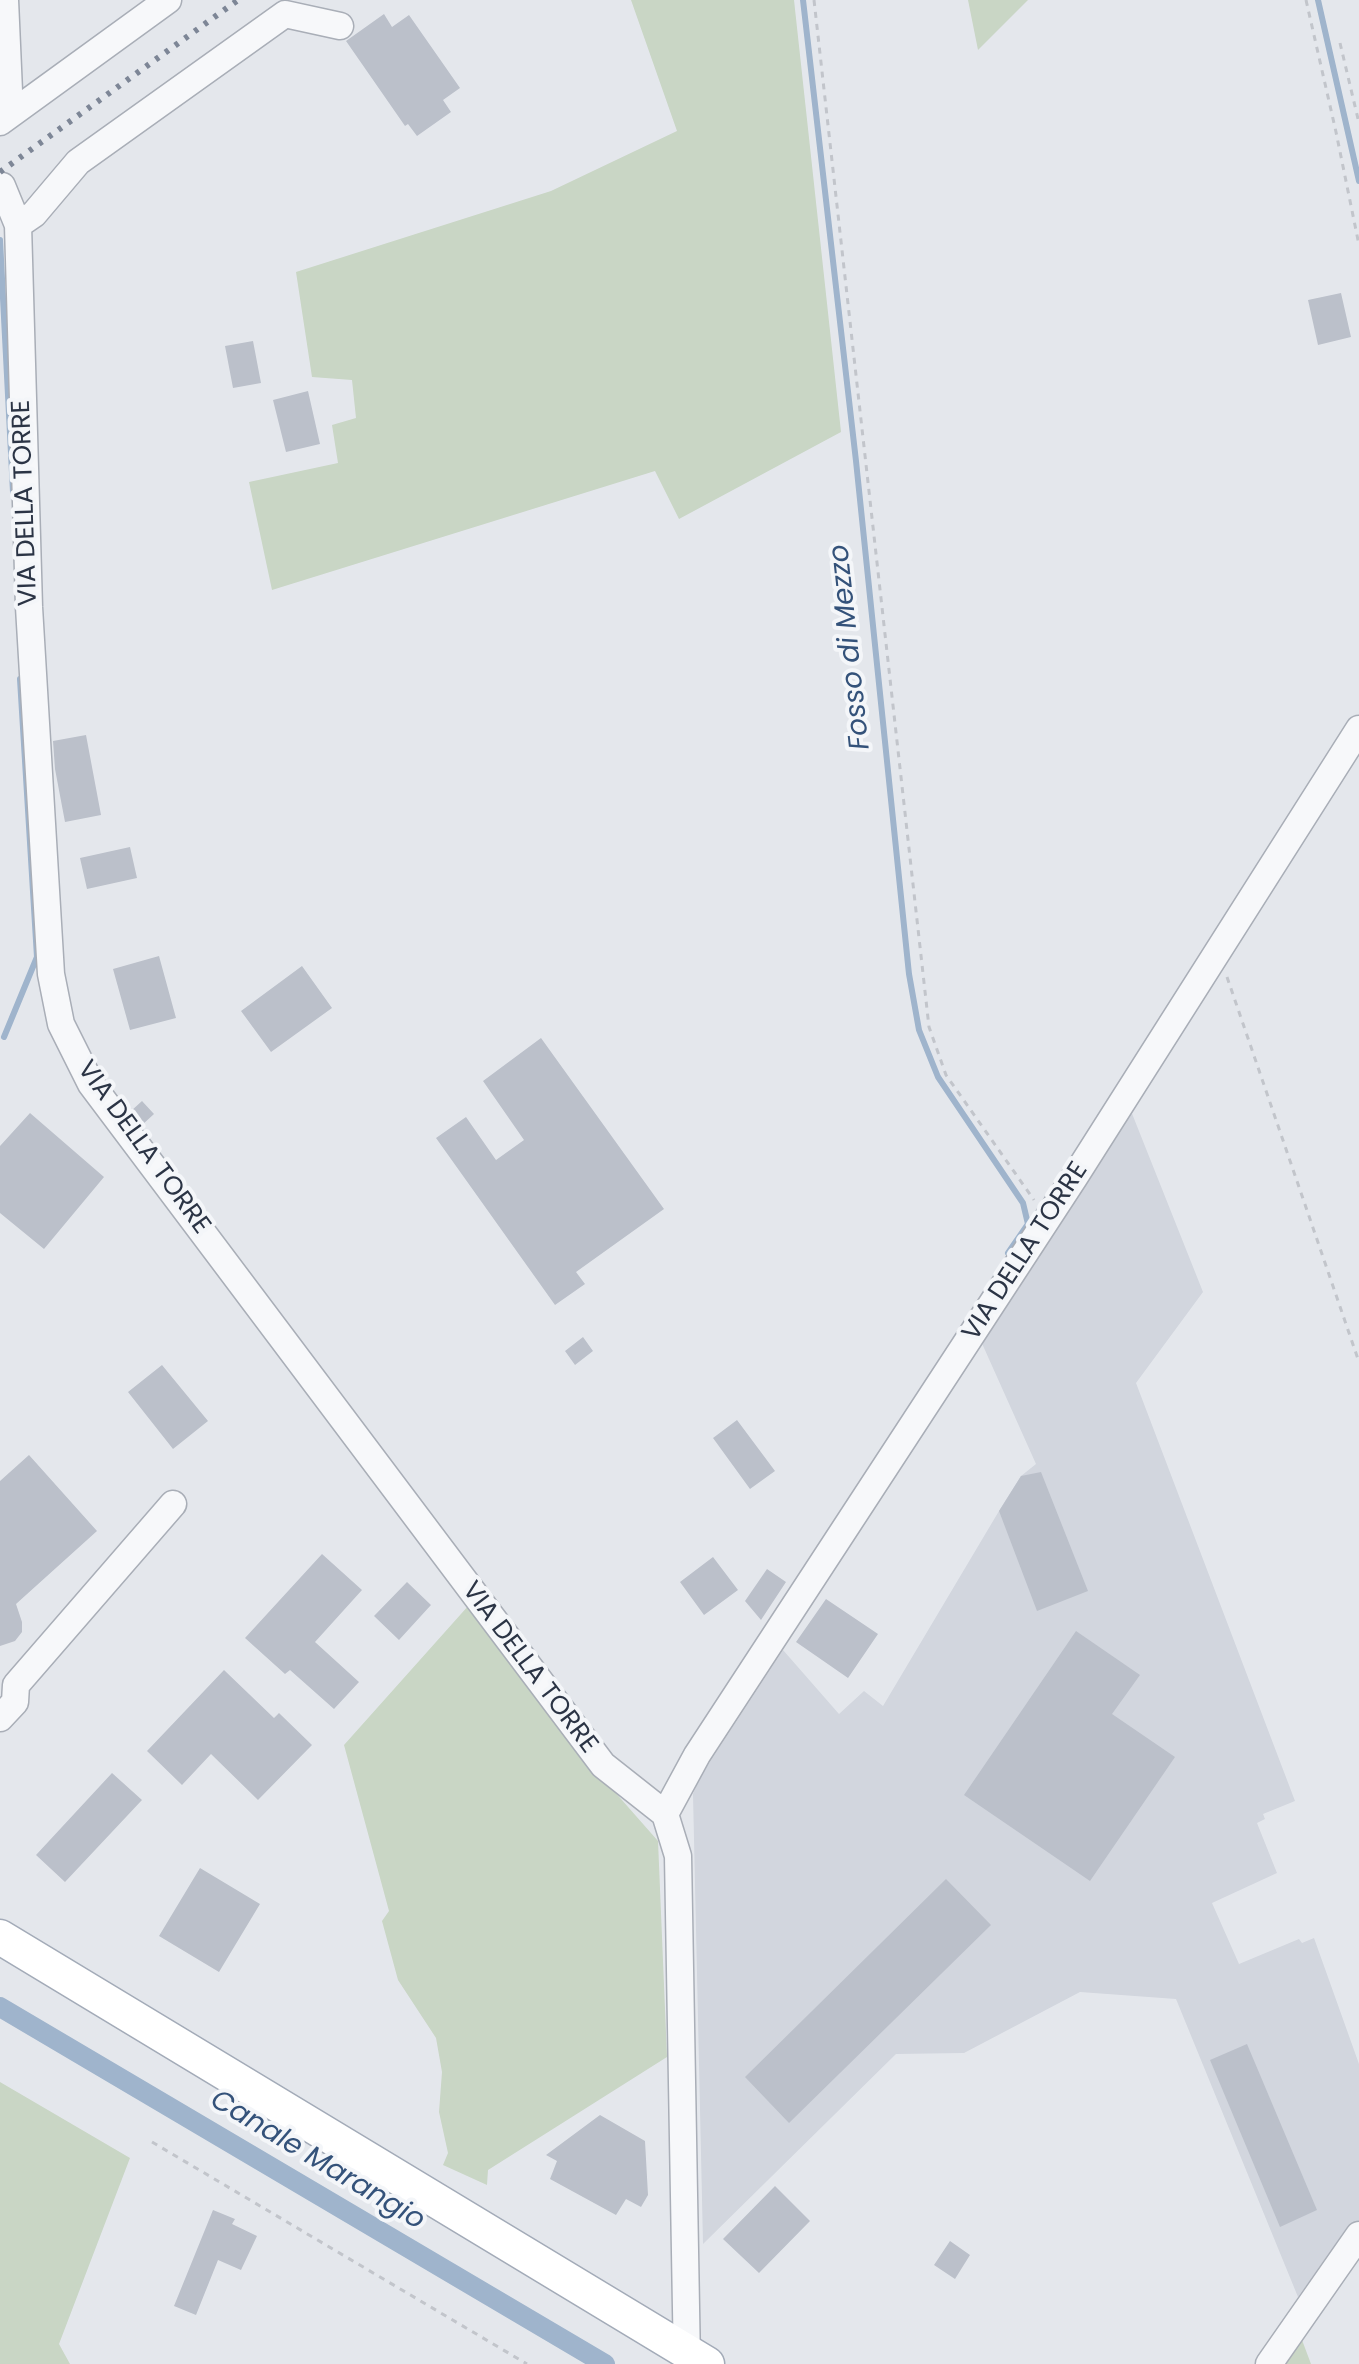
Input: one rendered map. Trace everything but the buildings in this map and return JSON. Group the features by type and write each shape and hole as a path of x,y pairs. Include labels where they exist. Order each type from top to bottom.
{"main road":[{"path":"0,1937 694,2360"}],"street":[{"path":"5,0 5,118"},
{"path":"5,118 168,0"},
{"path":"18,225 34,214 78,162 285,14 340,26"},
{"name":"VIA DELLA TORRE","path":"2,186 18,225 29,607 51,974 61,1024 91,1084 603,1765 665,1814 697,1755 1047,1219 1359,729"},
{"path":"0,1718 15,1702 16,1685 173,1504"},
{"path":"665,1814 678,1856 694,2360"},
{"path":"1269,2364 1359,2235"}],"path":[{"path":"814,0 929,1027 946,1075 1047,1219"},
{"path":"1306,0 1359,245"},
{"path":"1340,43 1359,123"},
{"path":"1213,959 1225,971 1359,1362"},
{"path":"152,2142 527,2364"}],"shaded area":[{"path":"1129,1106 1203,1292 1136,1383 1295,1801 1263,1814 1265,1819 1257,1823 1277,1873 1212,1903 1239,1964 1299,1939 1302,1943 1314,1938 1359,2064 1359,2220 1350,2233 1347,2229 1298,2297 1176,1999 1080,1992 964,2053 896,2054 703,2244 693,1794 700,1777 783,1650 839,1714 864,1691 883,1706 1021,1476 1036,1464 980,1339"}],"green space":[{"path":"631,0 794,0 841,432 679,519 655,471 272,590 249,482 338,463 332,425 356,418 352,380 312,377 296,272 551,191 677,131"},
{"path":"968,0 1028,0 978,50"},
{"path":"469,1605 614,1791 658,1841 667,2057 488,2170 487,2185 443,2165 448,2153 439,2112 442,2072 436,2038 398,1980 382,1921 389,1911 344,1745"},
{"path":"0,2082 130,2158 59,2344 70,2364 0,2364"},
{"path":"1302,2340 1311,2364 1286,2364"}],"waterway":[{"name":"Fosso di Mezzo","path":"803,0 856,461 909,974 919,1030 938,1077 1023,1203 1028,1224 1008,1253"},
{"path":"1318,0 1359,181"},
{"path":"0,240 13,492"},
{"path":"4,1037 37,957 20,679"},
{"name":"Canale Marangio","path":"0,2007 605,2364"}],"railway":[{"path":"0,172 238,0"}]}
